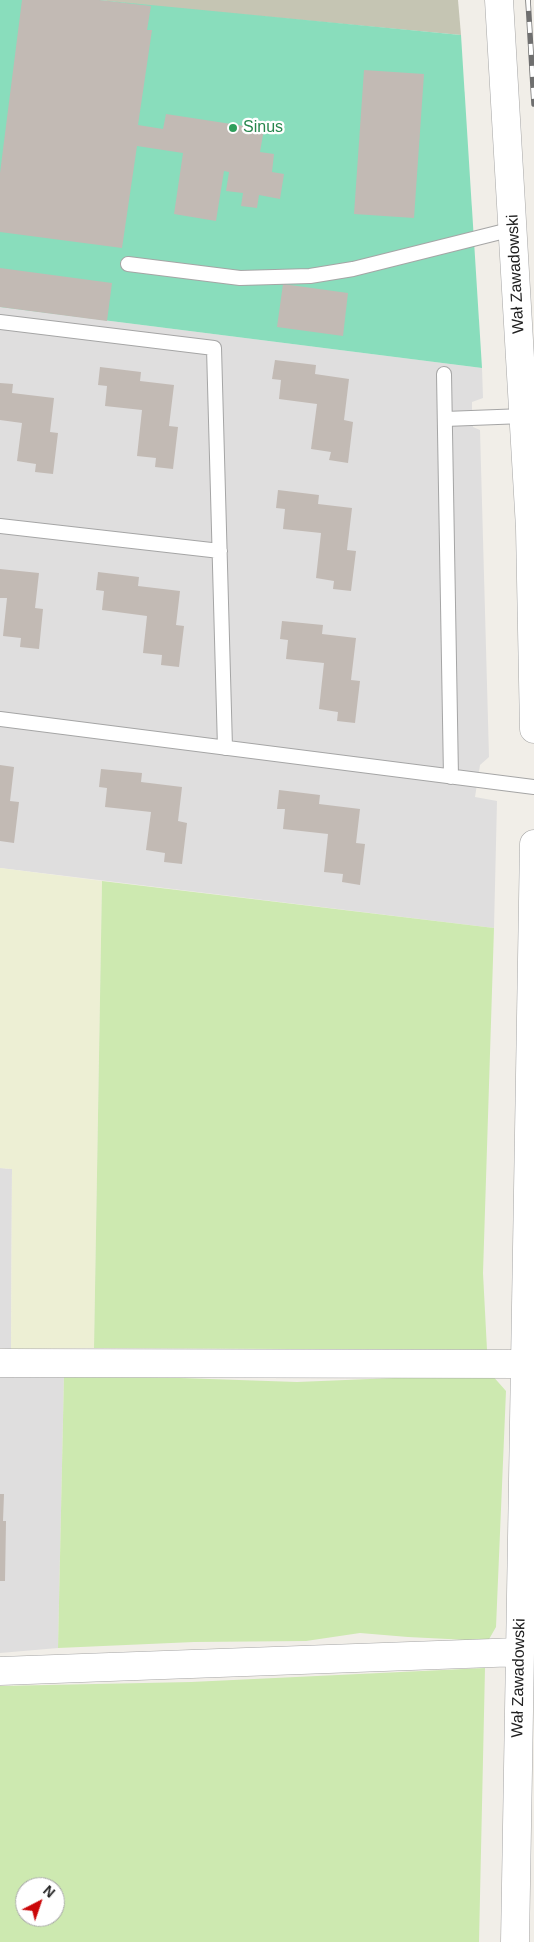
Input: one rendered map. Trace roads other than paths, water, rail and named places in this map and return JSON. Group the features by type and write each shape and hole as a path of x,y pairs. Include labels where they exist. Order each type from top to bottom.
{"street":[{"name":"Wał Zawadowski","path":"499,0 530,528 534,729"},
{"name":"Wał Zawadowski","path":"515,1942 534,844"},
{"path":"0,1363 524,1364"},
{"path":"0,1671 520,1652"}],"lane":[{"path":"128,264 240,278 310,276 353,269 513,229"},
{"path":"0,322 214,348 225,748"},
{"path":"444,374 452,777"},
{"path":"444,420 524,416"},
{"path":"0,526 220,551"},
{"path":"0,719 534,787"}],"railway":[{"path":"528,0 534,104"}],"place":[{"name":"Sinus","path":"233,128"}]}
